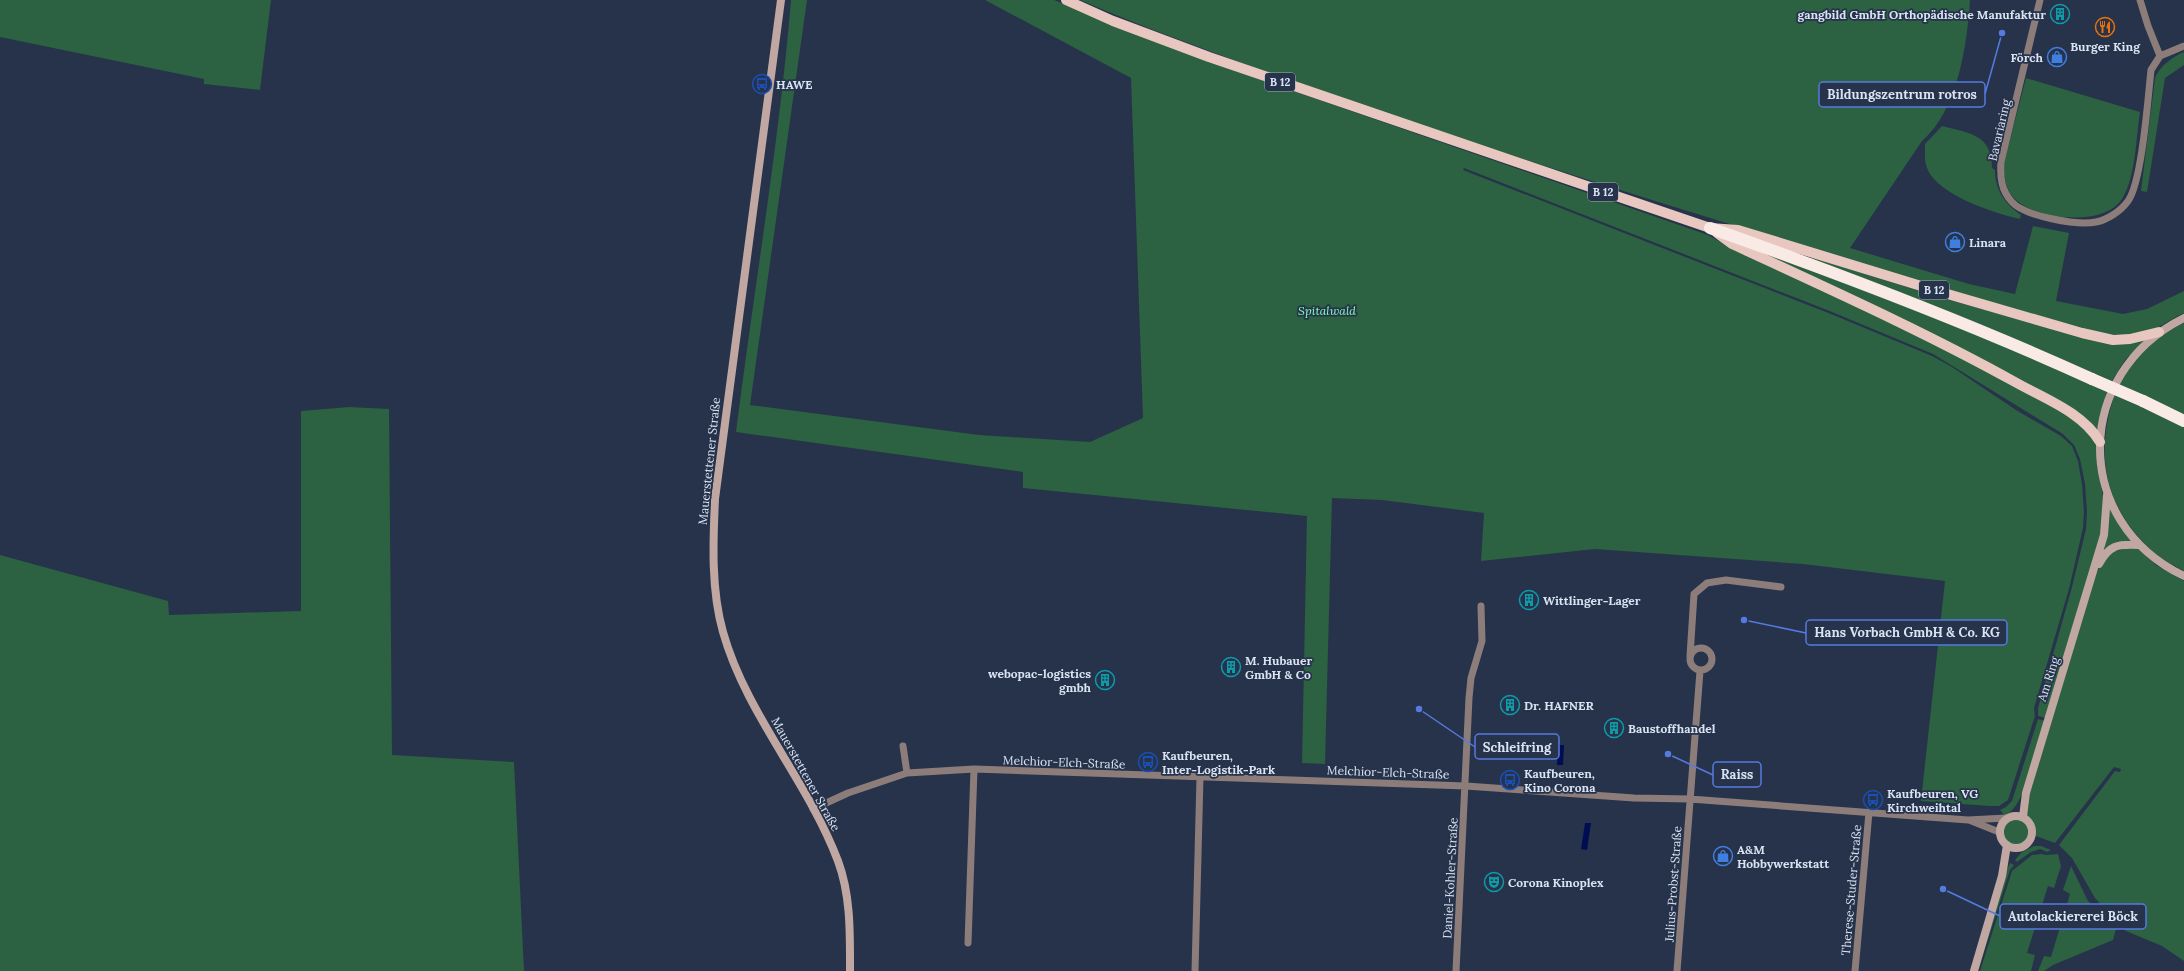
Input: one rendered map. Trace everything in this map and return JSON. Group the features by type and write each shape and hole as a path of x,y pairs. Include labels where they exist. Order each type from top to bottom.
{"highway":[{"name":"B 12","path":"1710,228 1899,297 1991,333 2184,421"}],"main road":[{"name":"Mauerstettener Straße","path":"780,0 715,499 713,534 717,595 723,631 736,666 813,809 838,861 846,893 850,922 850,971"},
{"name":"B 12","path":"1066,0 1113,21 1209,57 1710,228 1738,230 1944,294 2082,333 2113,340 2130,339 2159,332"},
{"path":"1710,228 1732,244 1868,306 1998,372 2083,421 2100,442"},
{"path":"2184,318 2159,332 2128,361 2120,374 2103,417 2100,442 2102,478 2107,495 2121,522 2138,545 2158,561 2184,576"},
{"name":"Am Ring","path":"2023,817 2026,793 2094,573 2104,535 2107,495"},
{"name":"Am Ring","path":"2094,573 2109,550 2123,545 2138,545"},
{"name":"Am Ring","path":"2000,832 2001,824 2010,817 2026,793"},
{"path":"2000,832 2002,840 2011,846 2027,843 2032,834 2031,826 2023,817 2010,817"},
{"path":"1974,971 2011,846"}],"street":[{"name":"Bavariaring","path":"2040,0 2001,162 2000,176 2003,188 2012,202 2024,211 2052,219 2095,222 2111,216 2128,201 2134,190 2138,172 2152,70 2160,56"},
{"path":"2140,0 2148,26 2160,56 2184,46"},
{"path":"1690,656 1694,650 1701,648 1710,653 1711,664 1707,669 1700,671 1692,667 1690,656 1694,594 1707,583 1726,580 1781,587"},
{"name":"Daniel-Kohler-Straße","path":"1456,971 1470,692 1471,678 1482,641 1481,606"},
{"name":"Julius-Probst-Straße","path":"1677,971 1700,671"},
{"path":"903,746 907,773"},
{"name":"Melchior-Elch-Straße","path":"813,809 848,793 907,773 974,769 1466,786 1634,798 1690,799 1968,820 2010,817"},
{"path":"968,943 974,769"},
{"path":"1194,971 1200,777"},
{"name":"Therese-Studer-Straße","path":"1855,971 1869,812"},
{"name":"Melchior-Elch-Straße","path":"1968,820 2000,832"}],"green space":[{"path":"0,0 271,0 260,90 204,84 204,79 0,37"},
{"name":"Spitalwald","path":"791,0 807,0 750,405 979,435 1090,442 1143,418 1131,78 985,0 1054,0 1207,61 1708,235 1731,248 1792,274 1996,375 2082,424 2097,443 2097,465 2103,496 2101,534 2046,718 2038,716 2038,708 2072,587 2086,529 2087,512 2085,484 2080,459 2074,445 2063,434 1933,354 1832,312 1464,168 1463,170 1831,314 1932,356 1952,367 2016,410 2061,436 2072,446 2078,461 2082,484 2084,512 2083,528 2069,589 2034,708 2035,716 2008,800 1999,806 1921,801 1945,581 1803,564 1595,549 1481,561 1484,513 1382,500 1332,498 1325,764 1302,763 1307,516 1023,488 1023,472 736,432 780,108"},
{"path":"1080,0 1970,0 1969,18 1963,56 1952,95 1944,112 1934,128 1922,141 1850,248 1969,284 2015,294 2033,226 2069,233 2056,301 2123,314 2147,309 2184,291 2184,313 2157,328 2139,334 2120,335 2084,329 1738,227 1480,145 1236,61"},
{"path":"2184,52 2184,65 2165,78 2147,192 2141,191 2155,78 2167,62"},
{"path":"2026,78 2140,112 2135,157 2130,180 2122,199 2113,208 2101,214 2086,217 2070,218 2054,216 2026,207 2016,200 2010,192 2005,178 2004,163"},
{"path":"1942,126 1970,133 1983,142 1988,148 1991,157 1992,168 1995,170 1995,177 1999,190 2010,206 2021,215 2020,219 1996,212 1968,201 1942,187 1933,178 1926,165 1925,144"},
{"path":"1764,251 1999,343 2108,390 2100,415 2098,432 2095,428 1763,255"},
{"path":"1811,257 1942,298 2081,336 2146,339 2125,360 2112,381 1994,330 1810,259"},
{"path":"2184,323 2184,416 2119,385 2131,366 2146,349 2164,334"},
{"path":"2115,394 2184,426 2184,571 2146,546 2129,525 2118,507 2111,490 2106,472 2105,453 2109,414"},
{"path":"349,407 389,409 392,755 514,762 524,971 0,971 0,555 168,601 169,615 301,611 301,411"},
{"path":"2109,506 2132,542 2100,558"},
{"path":"2136,547 2156,565 2184,581 2184,961 2162,946 2126,931 2095,898 2072,858 2059,845 2115,771 2120,772 2121,769 2114,767 2055,843 2033,835 2033,828 2027,817 2030,794 2095,574 2111,552"},
{"path":"2038,719 2045,721 2030,773 2019,799 2013,809 2005,816 2000,810 2012,801"},
{"path":"2015,819 2024,823 2028,832 2024,841 2015,845 2006,841 2002,832 2006,823"},
{"path":"2034,846 2041,846 2051,850 2047,852 2040,849 2031,852 2017,862 2015,860 2022,852"},
{"path":"2058,854 2061,866 2054,888 2048,886 2027,953 2035,955 2031,971 1980,971 2012,871 2032,855"},
{"path":"2010,863 2014,865 2010,870 1978,971 1976,971 2004,876"},
{"path":"2071,866 2088,901 2116,929 2113,940 2053,965 2044,971 2038,971 2044,956 2051,957 2070,894 2063,890"}],"shaded area":[{"path":"1558,745 1564,745 1563,765 1557,765"},
{"path":"1585,823 1591,823 1587,850 1581,849"}],"place":[{"name":"gangbild GmbH Orthopädische Manufaktur","path":"2060,14"},
{"name":"Burger King","path":"2105,27"},
{"name":"Bildungszentrum rotros","path":"2002,33"},
{"name":"Förch","path":"2057,57"},
{"name":"HAWE","path":"762,84"},
{"name":"Linara","path":"1955,242"},
{"name":"Wittlinger-Lager","path":"1529,600"},
{"name":"Hans Vorbach GmbH & Co. KG","path":"1744,620"},
{"name":"M. Hubauer GmbH & Co","path":"1231,667"},
{"name":"webopac-logistics gmbh","path":"1105,680"},
{"name":"Dr. HAFNER","path":"1510,705"},
{"name":"Schleifring","path":"1419,709"},
{"name":"Baustoffhandel","path":"1614,728"},
{"name":"Raiss","path":"1668,754"},
{"name":"Kaufbeuren, Inter-Logistik-Park","path":"1148,762"},
{"name":"Kaufbeuren, Kino Corona","path":"1510,780"},
{"name":"Kaufbeuren, VG Kirchweihtal","path":"1873,800"},
{"name":"A&M Hobbywerkstatt","path":"1723,856"},
{"name":"Corona Kinoplex","path":"1494,882"},
{"name":"Autolackiererei Böck","path":"1943,889"}]}
